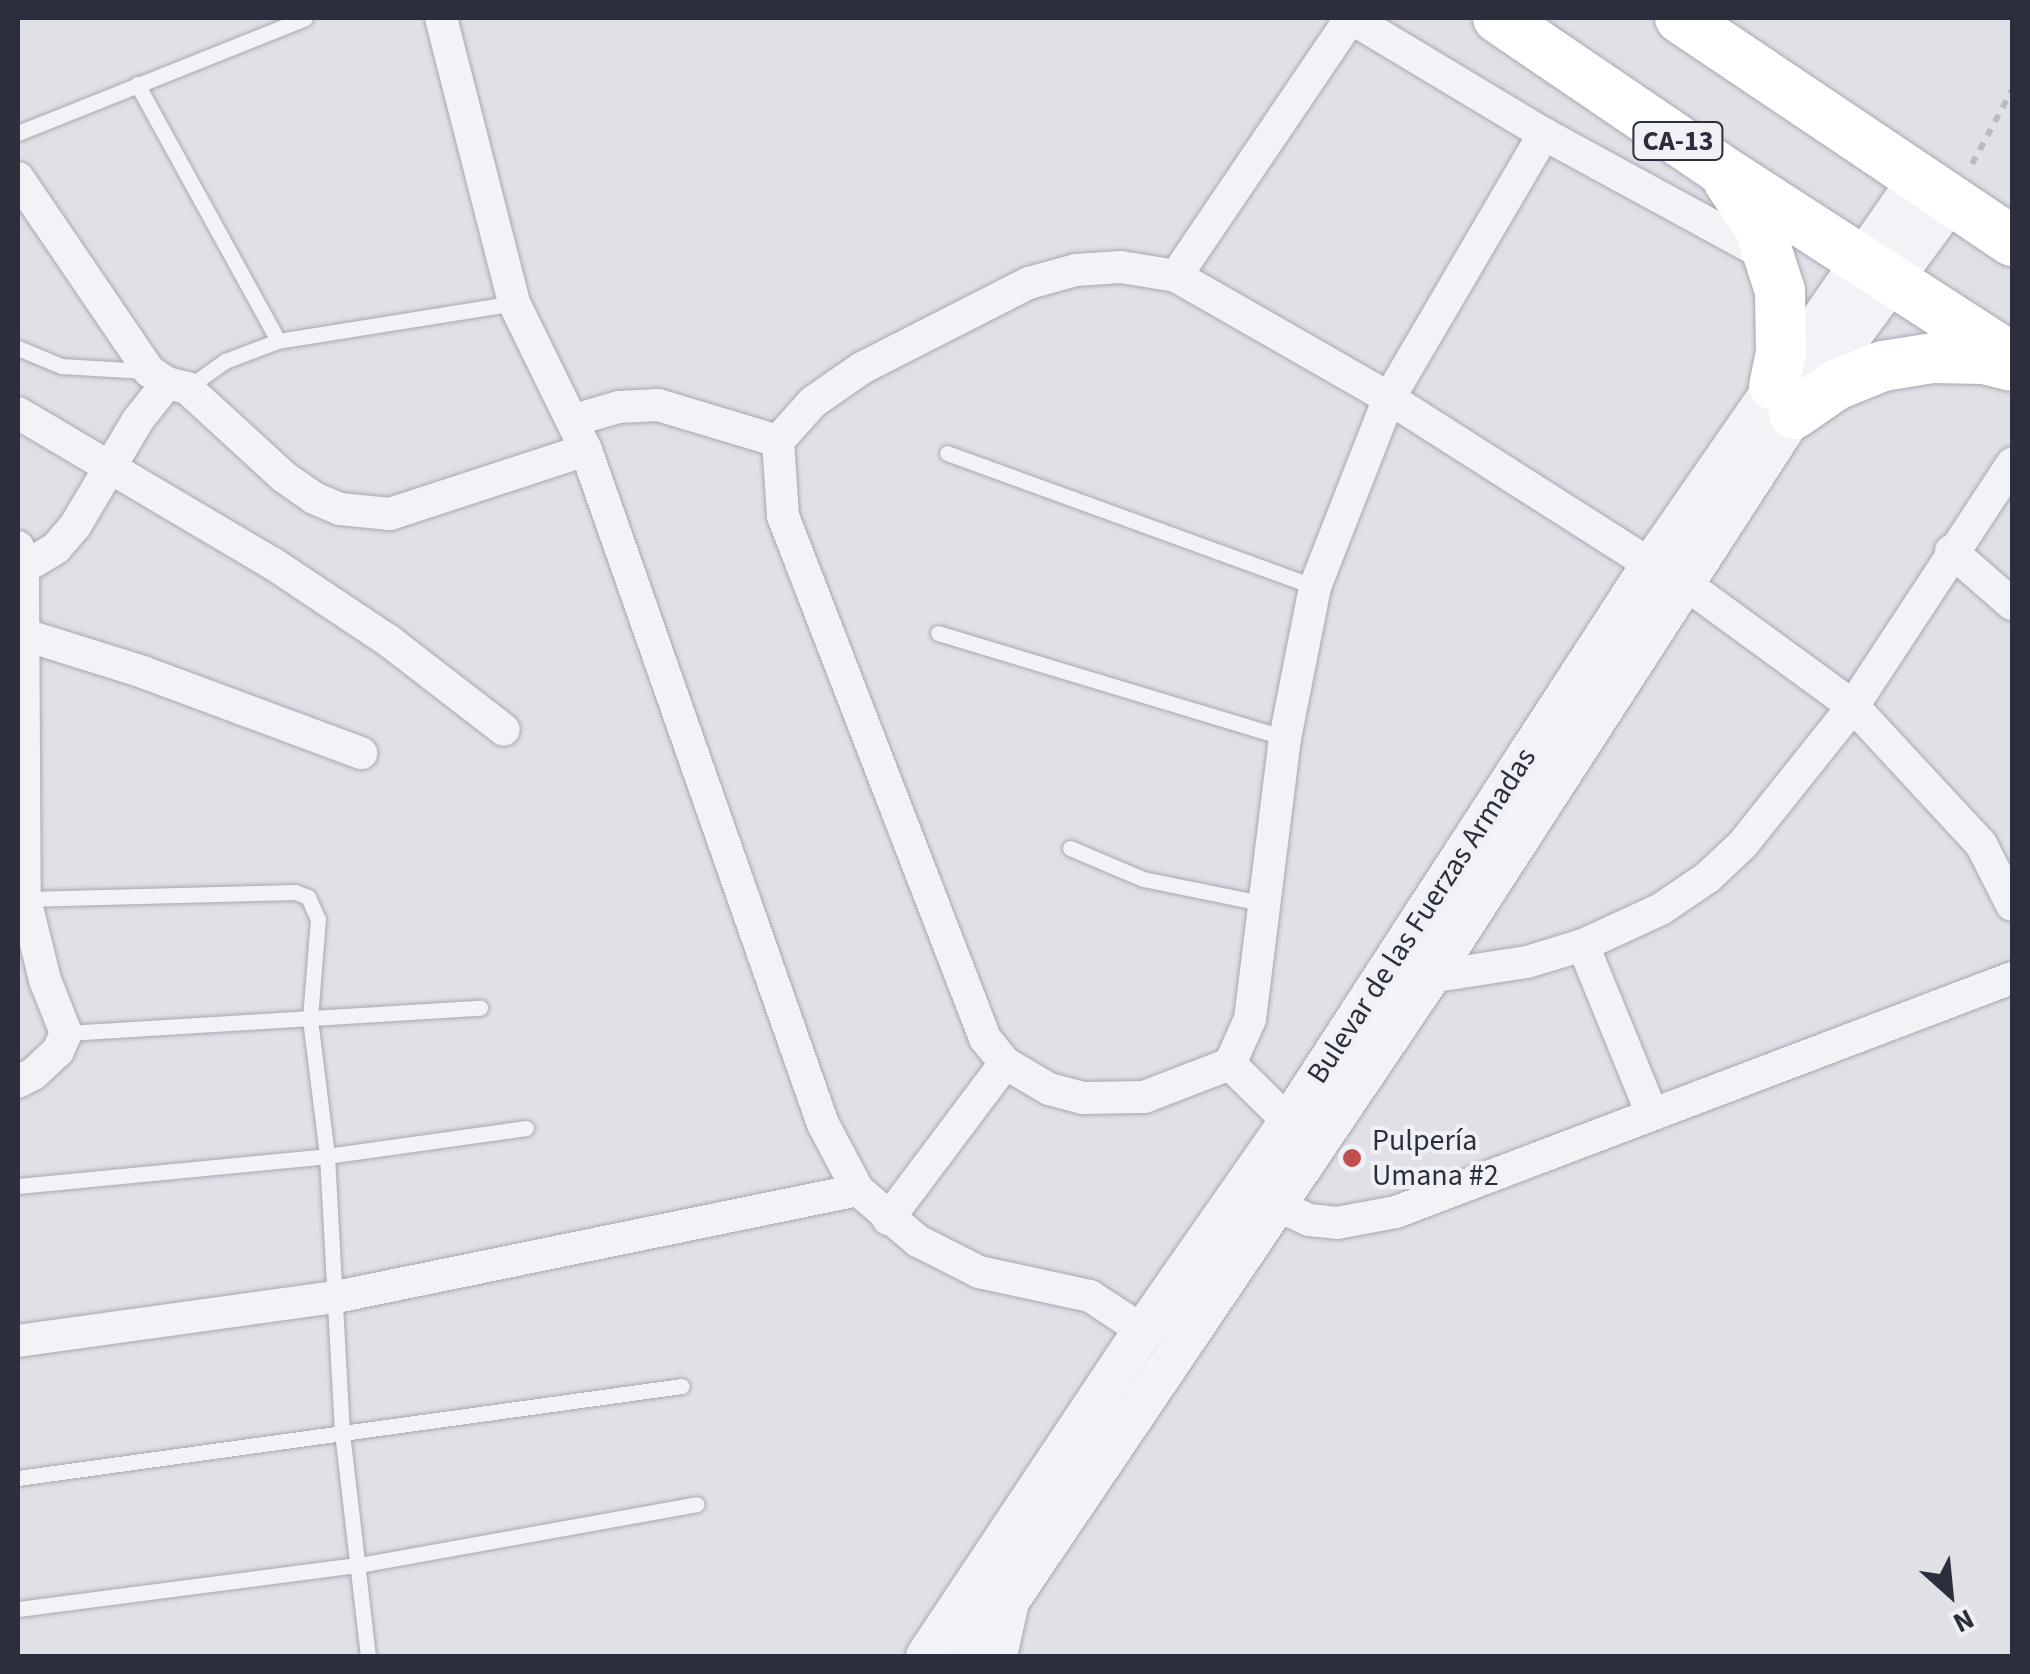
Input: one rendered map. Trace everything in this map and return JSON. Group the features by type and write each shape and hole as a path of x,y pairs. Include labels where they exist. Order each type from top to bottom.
{"main road":[{"name":"CA-13","path":"1498,18 1716,167 2012,358"},
{"path":"1680,18 2012,240"},
{"path":"1716,167 1759,226 1773,259 1782,322 1784,399 1836,386 1883,366 1933,358 1984,359 2012,366"}],"street":[{"path":"441,18 514,304 580,435 823,1124 858,1190 918,1241 979,1272 1090,1296 1143,1330"},
{"path":"1176,276 1351,18 1544,134 1773,259"},
{"path":"1544,134 1389,398 1315,587 1285,738 1261,903 1250,1019 1230,1064 1144,1097 1083,1098 1049,1088 1005,1063 985,1038 783,516 778,441 813,402 862,368 1029,282 1076,270 1121,267 1176,276 1389,398 1651,564"},
{"path":"18,178 168,381 284,477 314,498 340,509 390,514 580,435 618,407 658,405 778,441"},
{"name":"Bulevar de las Fuerzas Armadas","path":"972,1656 1278,1206 1302,1135 1651,564 1784,399 1935,188"},
{"path":"18,1082 33,1074 58,1050 66,1033 46,980 24,899 20,557 56,548 75,526 168,381"},
{"name":"Bulevar de las Fuerzas Armadas","path":"926,1656 1143,1330 1430,977 1687,585 1784,399"},
{"path":"18,412 287,573 390,641 504,730"},
{"path":"1430,977 1527,962 1583,944 1661,909 1708,877 1742,844 1853,706 1951,551 2012,464"},
{"path":"1951,551 2012,604"},
{"path":"1687,585 1853,706 1981,844 2012,904"},
{"path":"22,634 143,672 361,753"},
{"path":"1583,944 1652,1114"},
{"path":"1278,1206 1309,1220 1367,1221 2012,978"},
{"path":"888,1219 1005,1063"},
{"path":"1230,1064 1302,1135"},
{"path":"18,1341 336,1297 858,1190"},
{"path":"1000,1656 1014,1594"}],"lane":[{"path":"18,132 305,18"},
{"path":"136,84 278,341"},
{"path":"18,348 62,366 168,381 278,341 514,304"},
{"path":"947,452 1315,587"},
{"path":"938,633 1285,738"},
{"path":"1070,848 1143,879 1261,903"},
{"path":"24,899 296,892 308,897 318,920 310,1019 327,1156 342,1432 368,1656"},
{"path":"66,1033 480,1008"},
{"path":"18,1186 327,1156 526,1128"},
{"path":"18,1478 682,1386"},
{"path":"18,1609 358,1565 697,1504"}],"path":[{"path":"1935,188 2012,90"}],"place":[{"name":"Pulpería Umana #2","path":"1352,1158"}]}
